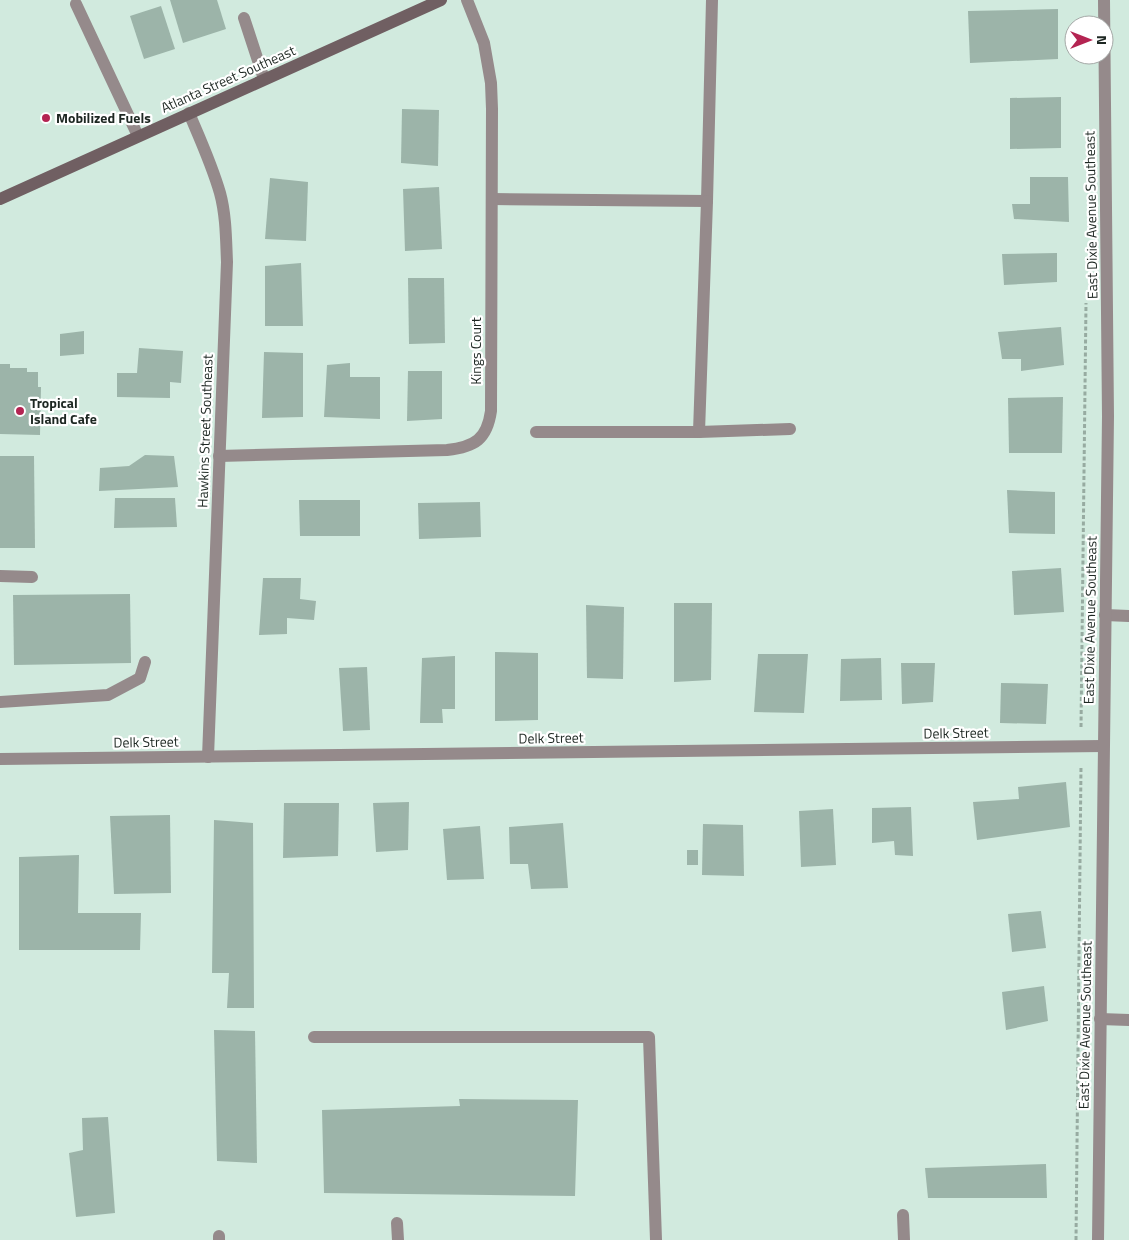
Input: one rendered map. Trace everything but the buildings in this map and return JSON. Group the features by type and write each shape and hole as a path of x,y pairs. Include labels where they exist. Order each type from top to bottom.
{"main road":[{"name":"Atlanta Street Southeast","path":"0,198 441,0"}],"street":[{"name":"Kings Court","path":"219,456 462,449 475,443 484,435 490,422 491,411 491,83 484,44 467,0"},
{"path":"699,432 712,0"},
{"name":"East Dixie Avenue Southeast","path":"1098,1240 1108,416 1104,0"},
{"path":"76,4 138,136"},
{"path":"244,18 264,79"},
{"name":"Hawkins Street Southeast","path":"189,113 211,165 220,194 227,262 208,757"},
{"path":"492,199 707,201"},
{"path":"536,432 699,432 790,429"},
{"path":"0,576 32,577"},
{"path":"1105,615 1129,616"},
{"path":"0,702 108,695 140,678 144,662"},
{"name":"Delk Street","path":"0,759 1103,746"},
{"path":"1100,1019 1129,1020"},
{"path":"314,1037 649,1037 656,1240"},
{"path":"903,1215 904,1240"},
{"path":"397,1223 398,1240"}],"path":[{"path":"1076,1240 1086,301"}],"place":[{"name":"Mobilized Fuels","path":"46,118"},
{"name":"Tropical Island Cafe","path":"20,411"}]}
